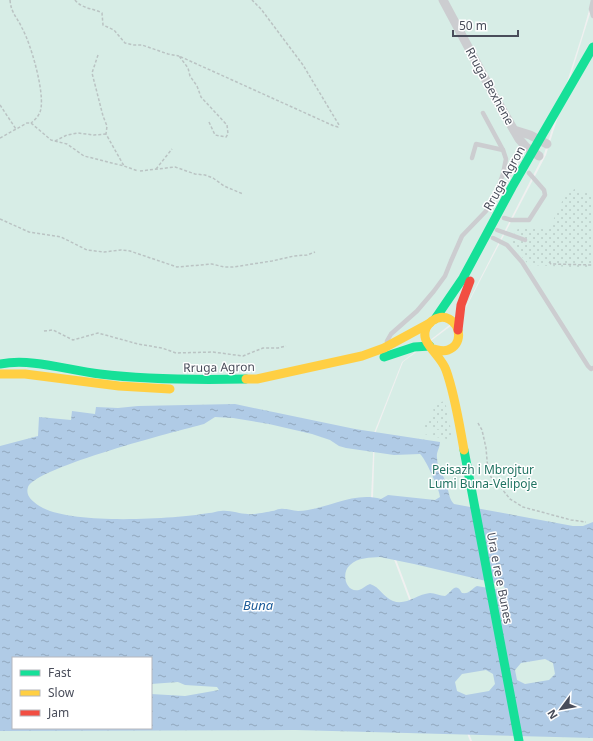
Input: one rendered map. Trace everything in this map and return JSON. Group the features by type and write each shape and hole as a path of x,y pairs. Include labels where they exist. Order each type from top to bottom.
{"main road":[{"name":"Rruga Agron","path":"0,364 11,362 36,364 100,374 158,379 245,380 266,377 362,356 384,348 432,321 463,278 543,142 593,47"},
{"name":"Rruga Agron","path":"543,142 560,122"},
{"name":"Rruga Agron","path":"458,330 458,314 464,292 529,173 536,154"},
{"path":"441,318 448,319 453,322 458,330 453,366 456,385 454,398 446,369 441,358 431,348 426,340 425,333 432,321 441,318"},
{"path":"353,368 414,347 431,348 444,352 455,346"},
{"name":"Rruga Agron","path":"0,374 25,374 126,387 179,389"},
{"name":"Ura e re e Bunes","path":"454,398 519,741"}],"street":[{"name":"Rruga Bexhene","path":"443,0 472,56 514,130 522,143 536,154"},
{"name":"Rruga Bexhene","path":"514,130 523,132 543,142"},
{"path":"0,358 11,362"}],"lane":[{"path":"593,0 591,9 593,16"},
{"path":"384,348 389,337 417,311 445,276 450,261 462,236 486,211 493,198 506,165 506,159 503,150 483,113"},
{"path":"472,158 476,144 503,150"},
{"path":"504,218 514,221 529,220 545,195 544,190 529,173"},
{"path":"495,234 525,240"},
{"path":"495,234 522,262 592,369"}],"path":[{"path":"0,138 37,119 41,108 40,90 33,55 22,27 12,12 10,0"},
{"path":"75,0 80,6 89,7 102,13 104,24 114,30 125,43 145,46 192,61 338,127 340,124 306,69 261,9 252,0"},
{"path":"98,55 92,73 103,116 108,126 106,134 124,166"},
{"path":"179,56 188,68 190,76 197,86 201,97 226,123 228,128 228,134 226,137 215,135 209,122"},
{"path":"0,106 16,129"},
{"path":"31,123 48,138 67,144 87,158 124,166 139,171 175,167 213,178 224,186 244,194"},
{"path":"54,141 67,135 78,133 94,135 106,134"},
{"path":"156,169 172,149"},
{"path":"0,219 29,232 58,236 87,250 104,252 121,250 130,251 177,266 212,264 224,267 233,267 274,261 291,256 307,255 315,252"},
{"path":"549,262 551,264 593,265"},
{"path":"44,331 55,331 73,340 98,333 184,354 213,352 243,356 257,349 286,346"},
{"path":"478,423 482,430 486,448 488,471 491,477 510,499 523,507 571,520 586,522"}],"green space":[{"path":"0,0 592,0 544,154 461,316 402,362 374,433 371,498 425,642 453,697 470,741 0,741"},
{"name":"Peisazh i Mbrojtur Lumi Buna-Velipoje","path":"593,4 593,741 472,741 455,697 427,642 373,498 375,434 403,362 460,319 546,155"},
{"path":"574,189 593,194 593,268 529,265 509,242 519,227 549,229 567,191 572,193"},
{"path":"445,401 453,440 424,435 445,431 445,429 436,430 440,425 440,420 433,410 433,404"},
{"path":"433,413 438,419 438,426 424,428 425,423"}],"water":[{"name":"Buna","path":"235,404 355,429 440,442 437,462 446,483 450,498 454,504 573,526 583,526 593,522 593,738 295,730 0,731 0,446 38,436 39,417 71,420 72,411 95,414 96,407 118,408 138,406","holes":["215,417 233,418 269,424 312,434 330,440 339,446 346,448 394,455 420,454 432,474 440,497 435,500 388,495 381,499 360,497 319,508 298,511 279,509 263,513 250,514 221,511 145,519 118,519 67,515 47,510 34,502 28,495 28,487 37,479 56,470 109,451 204,424","380,557 503,585 505,588 500,590 477,586 469,592 462,593 456,587 445,596 430,593 402,602 393,601 370,584 359,590 350,588 345,577 347,568 353,562 364,558","545,659 553,663 555,674 549,680 525,684 517,680 515,670 521,663","486,670 493,674 495,684 489,691 466,695 457,691 455,682 462,674"]}],"traffic: fast":[{"path":"435,319 463,278 512,187 593,47"},
{"path":"384,357 414,347 430,346"},
{"path":"0,364 24,362 37,363 100,374 136,377 246,379"},
{"path":"464,450 519,741"}],"traffic: slow":[{"path":"433,349 446,351 453,348 456,344 459,335 458,331 456,326 449,319 440,317 432,321 426,328 425,337 426,341 446,370 454,399 464,450"},
{"path":"246,379 257,379 362,356 384,348 430,323"},
{"path":"0,374 25,374 119,386 170,389"}],"traffic: jam":[{"path":"458,330 461,305 470,281"}]}
